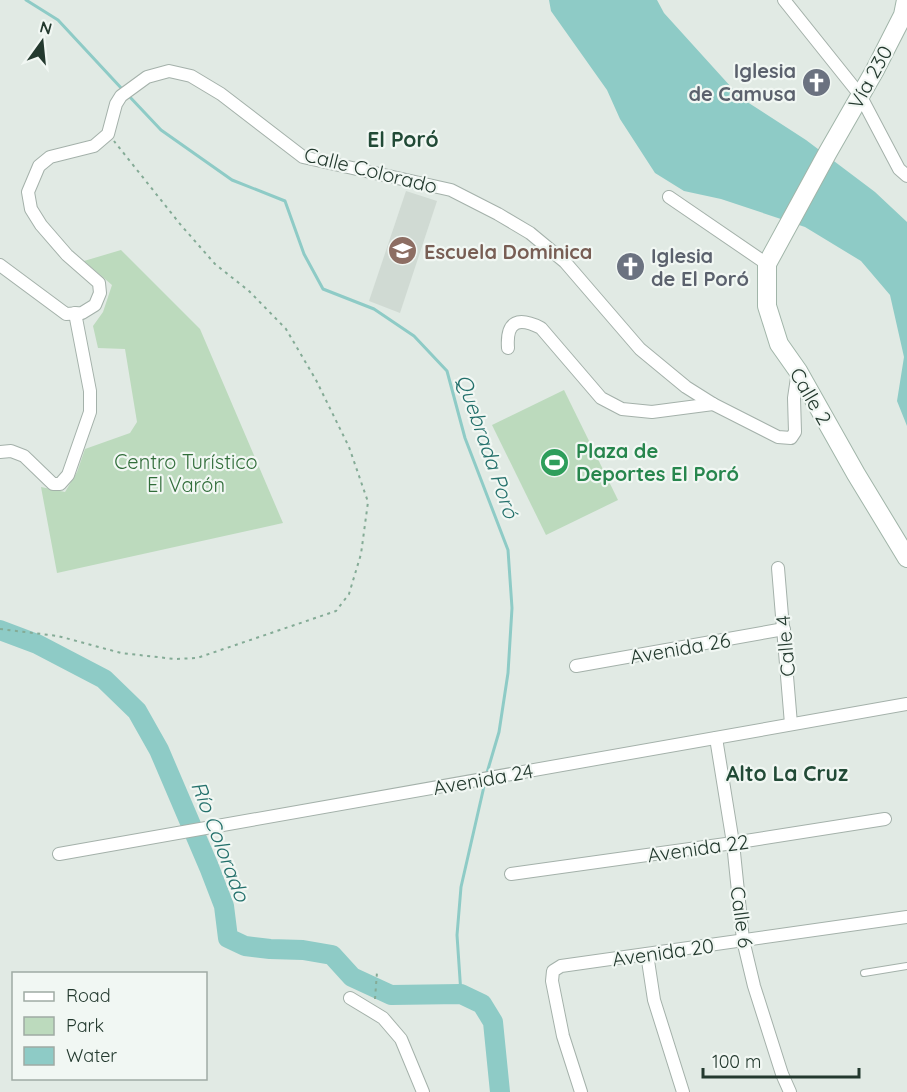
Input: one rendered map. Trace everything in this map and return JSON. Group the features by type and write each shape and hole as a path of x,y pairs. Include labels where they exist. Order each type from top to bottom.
{"main road":[{"name":"Vía 230","path":"789,224 875,70 903,15 906,0"},
{"name":"Calle 2","path":"789,224 767,264 767,306 779,344 798,371 907,558"}],"street":[{"path":"784,0 860,95 899,169 907,176"},
{"name":"Calle Colorado","path":"108,134 116,104 121,96 147,77 169,71 191,76 221,94 303,157 451,190 530,233 565,262 640,349 686,387 713,404 778,437 791,438 795,432 794,398 798,371"},
{"path":"0,265 66,314 82,313 95,305 100,293 99,283 67,255 41,225 31,208 28,192 39,166 50,157 94,146 108,134"},
{"path":"669,197 767,264"},
{"path":"0,452 10,451 24,456 53,484 60,484 68,475 90,412 90,391 75,313"},
{"path":"508,348 507,337 511,327 519,322 529,322 542,328 601,398 622,409 652,412 713,404"},
{"name":"Calle 4","path":"778,568 791,724"},
{"name":"Avenida 26","path":"576,666 784,629"},
{"name":"Avenida 24","path":"59,854 907,704"},
{"name":"Calle 6","path":"716,738 733,843 744,940 754,986 790,1092"},
{"name":"Avenida 22","path":"511,874 885,819"},
{"name":"Avenida 20","path":"581,1092 563,1036 552,981 553,971 561,966 907,917"},
{"path":"647,954 654,1000 683,1092"},
{"path":"350,998 383,1018 401,1039 423,1092"}],"lane":[{"path":"864,972 907,966"}],"path":[{"path":"0,630 58,636 121,653 175,659 197,658 336,611 349,594 361,554 368,502 349,447 316,380 286,329 249,291 215,264 108,134"},
{"path":"375,994 377,972"}],"shaded area":[{"name":"Escuela Dominica","path":"406,191 437,201 400,313 369,301"}],"green space":[{"name":"Centro Turístico El Varón","path":"121,250 200,329 283,523 57,573 41,487 65,492 77,472 85,449 130,433 137,422 125,349 98,348 93,326 103,312 112,285 84,261"},
{"name":"Plaza de Deportes El Poró","path":"564,390 618,500 546,535 492,425"}],"water":[{"path":"549,0 657,0 664,13 741,98 806,140 875,192 907,222 907,426 897,401 904,357 890,295 861,261 805,227 721,199 684,191 655,173 620,119 607,90 551,11"}],"waterway":[{"name":"Quebrada Poró","path":"26,0 58,20 123,90"},
{"name":"Quebrada Poró","path":"128,95 161,130 232,180 285,201 304,254 323,289 374,309 414,336 447,371 465,438 508,550 512,608 508,673 499,732 486,776"},
{"name":"Río Colorado","path":"0,630 37,644 104,679 137,711 159,750 209,867 224,906 228,938 245,946 303,950 332,955 352,977 391,995 461,994 482,1004 493,1022 500,1092"},
{"name":"Quebrada Poró","path":"461,994 457,935 461,887 485,782"}],"place":[{"name":"Iglesia de Camusa","path":"817,82"},
{"name":"Escuela Dominica","path":"403,251"},
{"name":"Iglesia de El Poró","path":"630,266"},
{"name":"Plaza de Deportes El Poró","path":"555,462"}],"district":[{"name":"El Poró","path":"403,139"},
{"name":"Alto La Cruz","path":"787,773"}]}
